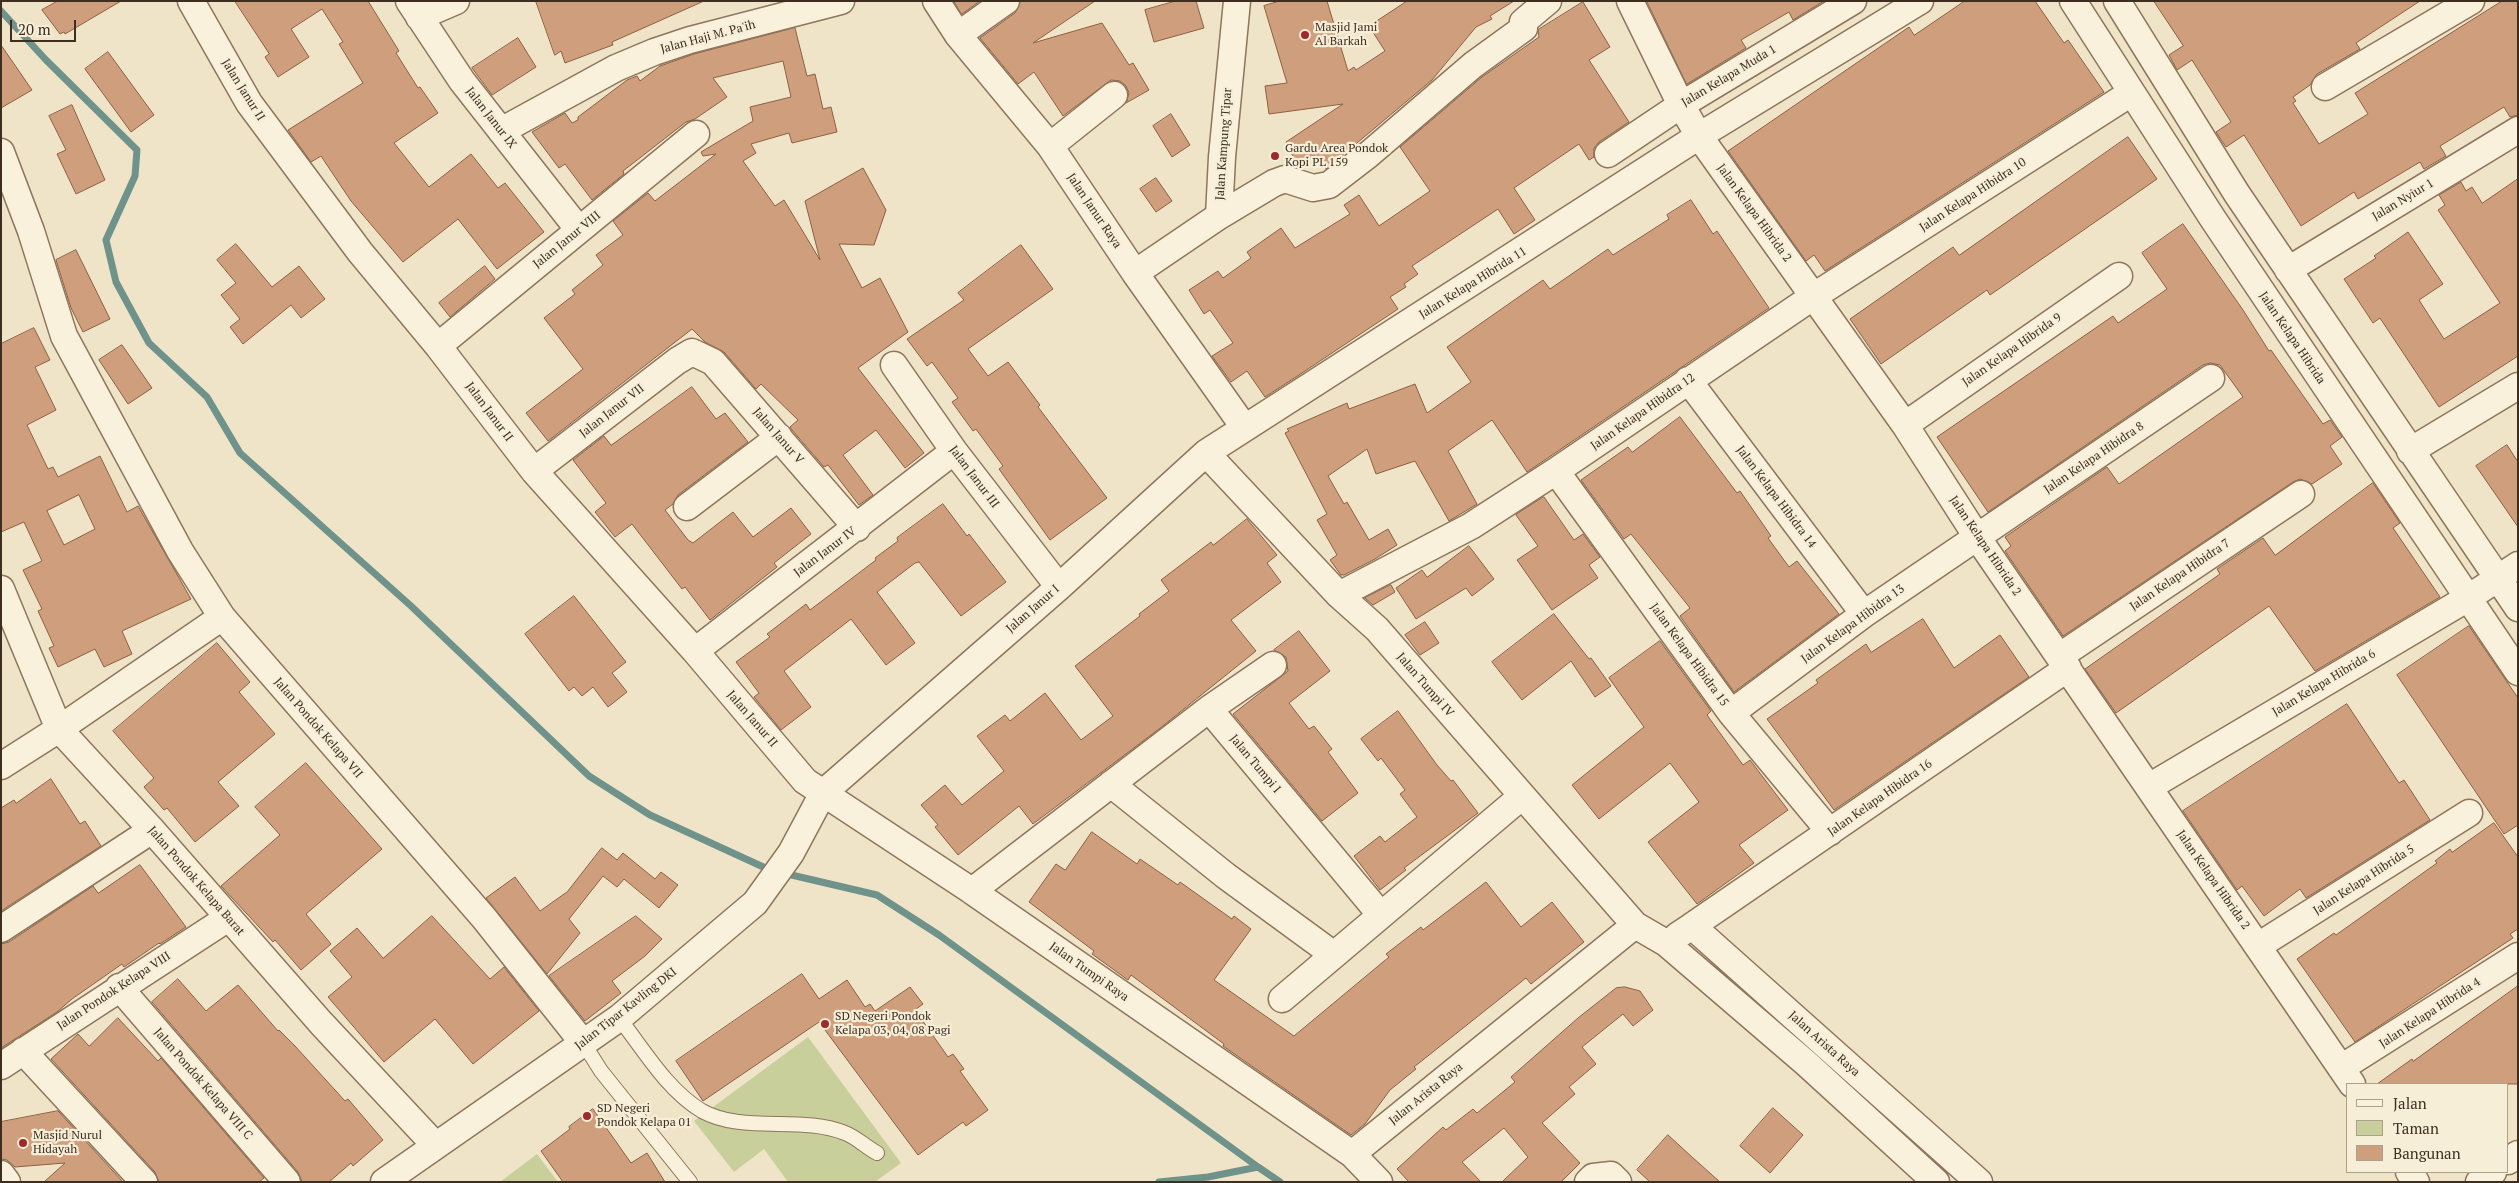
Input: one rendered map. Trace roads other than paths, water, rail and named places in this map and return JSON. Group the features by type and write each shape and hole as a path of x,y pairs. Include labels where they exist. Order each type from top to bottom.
{"street":[{"name":"Jalan Janur II","path":"191,1 249,103 360,252 438,346 534,471 694,651 805,781 823,793"},
{"path":"414,9 456,1"},
{"name":"Jalan Haji M. Pa'ih","path":"501,131 616,68 654,52 690,40 841,1"},
{"name":"Jalan Janur Raya","path":"936,1 958,35 1050,146 1135,273 1244,427"},
{"path":"958,35 1006,1"},
{"path":"1219,216 1274,182 1285,179 1313,188 1329,185 1368,155 1473,65 1524,28 1523,22 1548,1"},
{"name":"Jalan Kelapa Hibrida 2","path":"1630,1 1681,105 1699,136 1906,425 1977,537 2347,1076"},
{"name":"Jalan Kelapa Muda 1","path":"1608,154 1681,105 1853,1"},
{"path":"1699,136 1920,1"},
{"name":"Jalan Kelapa Hibrida","path":"2073,1 2212,219 2518,672"},
{"path":"2117,1 2237,194 2410,451 2508,571 2518,608"},
{"path":"2325,87 2471,1"},
{"name":"Jalan Kampung Tipar","path":"1135,273 1219,216 1222,157 1236,2"},
{"name":"Jalan Janur IX","path":"414,9 462,81 579,230"},
{"name":"Jalan Kelapa Hibidra 10","path":"1814,296 2131,93"},
{"path":"1050,146 1114,95"},
{"name":"Jalan Nyiur 1","path":"2288,270 2518,130"},
{"name":"Jalan Janur VIII","path":"438,346 696,134"},
{"name":"Jalan Kelapa Hibrida 11","path":"1244,427 1573,219 1699,136"},
{"name":"Jalan Pondok Kelapa VII","path":"1,152 31,231 64,336 180,551 222,617 484,918 584,1044"},
{"name":"Jalan Kelapa Hibrida 9","path":"1906,425 2119,276"},
{"name":"Jalan Kelapa Hibidra 12","path":"1340,595 1470,526 1556,471 1814,296"},
{"name":"Jalan Janur VII","path":"534,471 677,361 692,352"},
{"name":"Jalan Janur V","path":"692,352 713,362 857,528"},
{"name":"Jalan Janur III","path":"894,365 954,451 1058,587"},
{"name":"Jalan Kelapa Hibidra 8","path":"1977,537 2211,378"},
{"name":"Jalan Kelapa Hibidra 14","path":"1688,380 1864,614"},
{"path":"2410,451 2518,386"},
{"name":"Jalan Janur I","path":"823,793 1058,587 1206,453 1244,427"},
{"path":"688,507 780,437"},
{"name":"Jalan Janur IV","path":"694,651 857,528 954,451"},
{"name":"Jalan Tumpi IV","path":"1206,453 1340,595 1377,629 1521,797 1635,925"},
{"name":"Jalan Kelapa Hibidra 15","path":"1556,471 1730,713 1830,832"},
{"name":"Jalan Kelapa Hibidra 7","path":"2064,662 2301,494"},
{"name":"Jalan Kelapa Hibidra 13","path":"1730,713 1864,614 1977,537"},
{"name":"Jalan Kelapa Hibrida 6","path":"2149,787 2468,598 2508,571"},
{"name":"Jalan Pondok Kelapa Barat","path":"1,589 8,622 60,729 152,830 321,1023 435,1145"},
{"path":"1,766 60,729 222,617"},
{"name":"Jalan Kelapa Hibidra 16","path":"1692,926 1830,832 2064,662"},
{"path":"972,891 1209,709 1273,665"},
{"name":"Jalan Tumpi I","path":"1209,709 1380,914"},
{"path":"1111,784 1226,876 1334,954"},
{"name":"Jalan Tipar Kavling DKI","path":"384,1182 619,1018 755,903 791,853 823,793"},
{"name":"Jalan Tumpi Raya","path":"823,793 972,891 1352,1154 1379,1182"},
{"path":"1282,999 1380,914 1521,797"},
{"name":"Jalan Kelapa Hibrida 5","path":"2258,946 2469,813"},
{"path":"1,929 152,830"},
{"name":"Jalan Pondok Kelapa VIII","path":"1,1066 119,987 228,918"},
{"path":"1635,925 1666,944 1807,1064 1936,1182"},
{"name":"Jalan Arista Raya","path":"1352,1154 1635,925"},
{"path":"1666,944 1692,926"},
{"name":"Jalan Arista Raya","path":"1692,926 1979,1182"},
{"name":"Jalan Kelapa Hibrida 4","path":"2347,1076 2366,1055 2518,956"},
{"name":"Jalan Pondok Kelapa VIII C","path":"119,987 287,1182"},
{"path":"23,1050 144,1182"},
{"path":"2479,1182 2492,1173"},
{"path":"1,1174 7,1182"},
{"path":"1588,1182 1594,1177 1611,1175 1618,1182"}],"lane":[{"path":"619,1018 675,1091 703,1111 727,1120 827,1128 845,1133 877,1153"},
{"path":"584,1044 601,1071 690,1182"}],"waterway":[{"path":"1,11 46,60 137,150 135,176 106,240 116,282 149,343 207,397 240,453 411,606 589,776 650,815 772,871"},
{"path":"783,873 877,895 939,935 1258,1167"},
{"path":"1159,1182 1208,1177 1258,1167 1280,1182"}],"place":[{"name":"Masjid Jami Al Barkah","path":"1305,35"},
{"name":"Gardu Area Pondok Kopi PL 159","path":"1275,156"},
{"name":"SD Negeri Pondok Kelapa 03, 04, 08 Pagi","path":"825,1024"},
{"name":"SD Negeri Pondok Kelapa 01","path":"587,1116"},
{"name":"Masjid Nurul Hidayah","path":"23,1143"}]}
